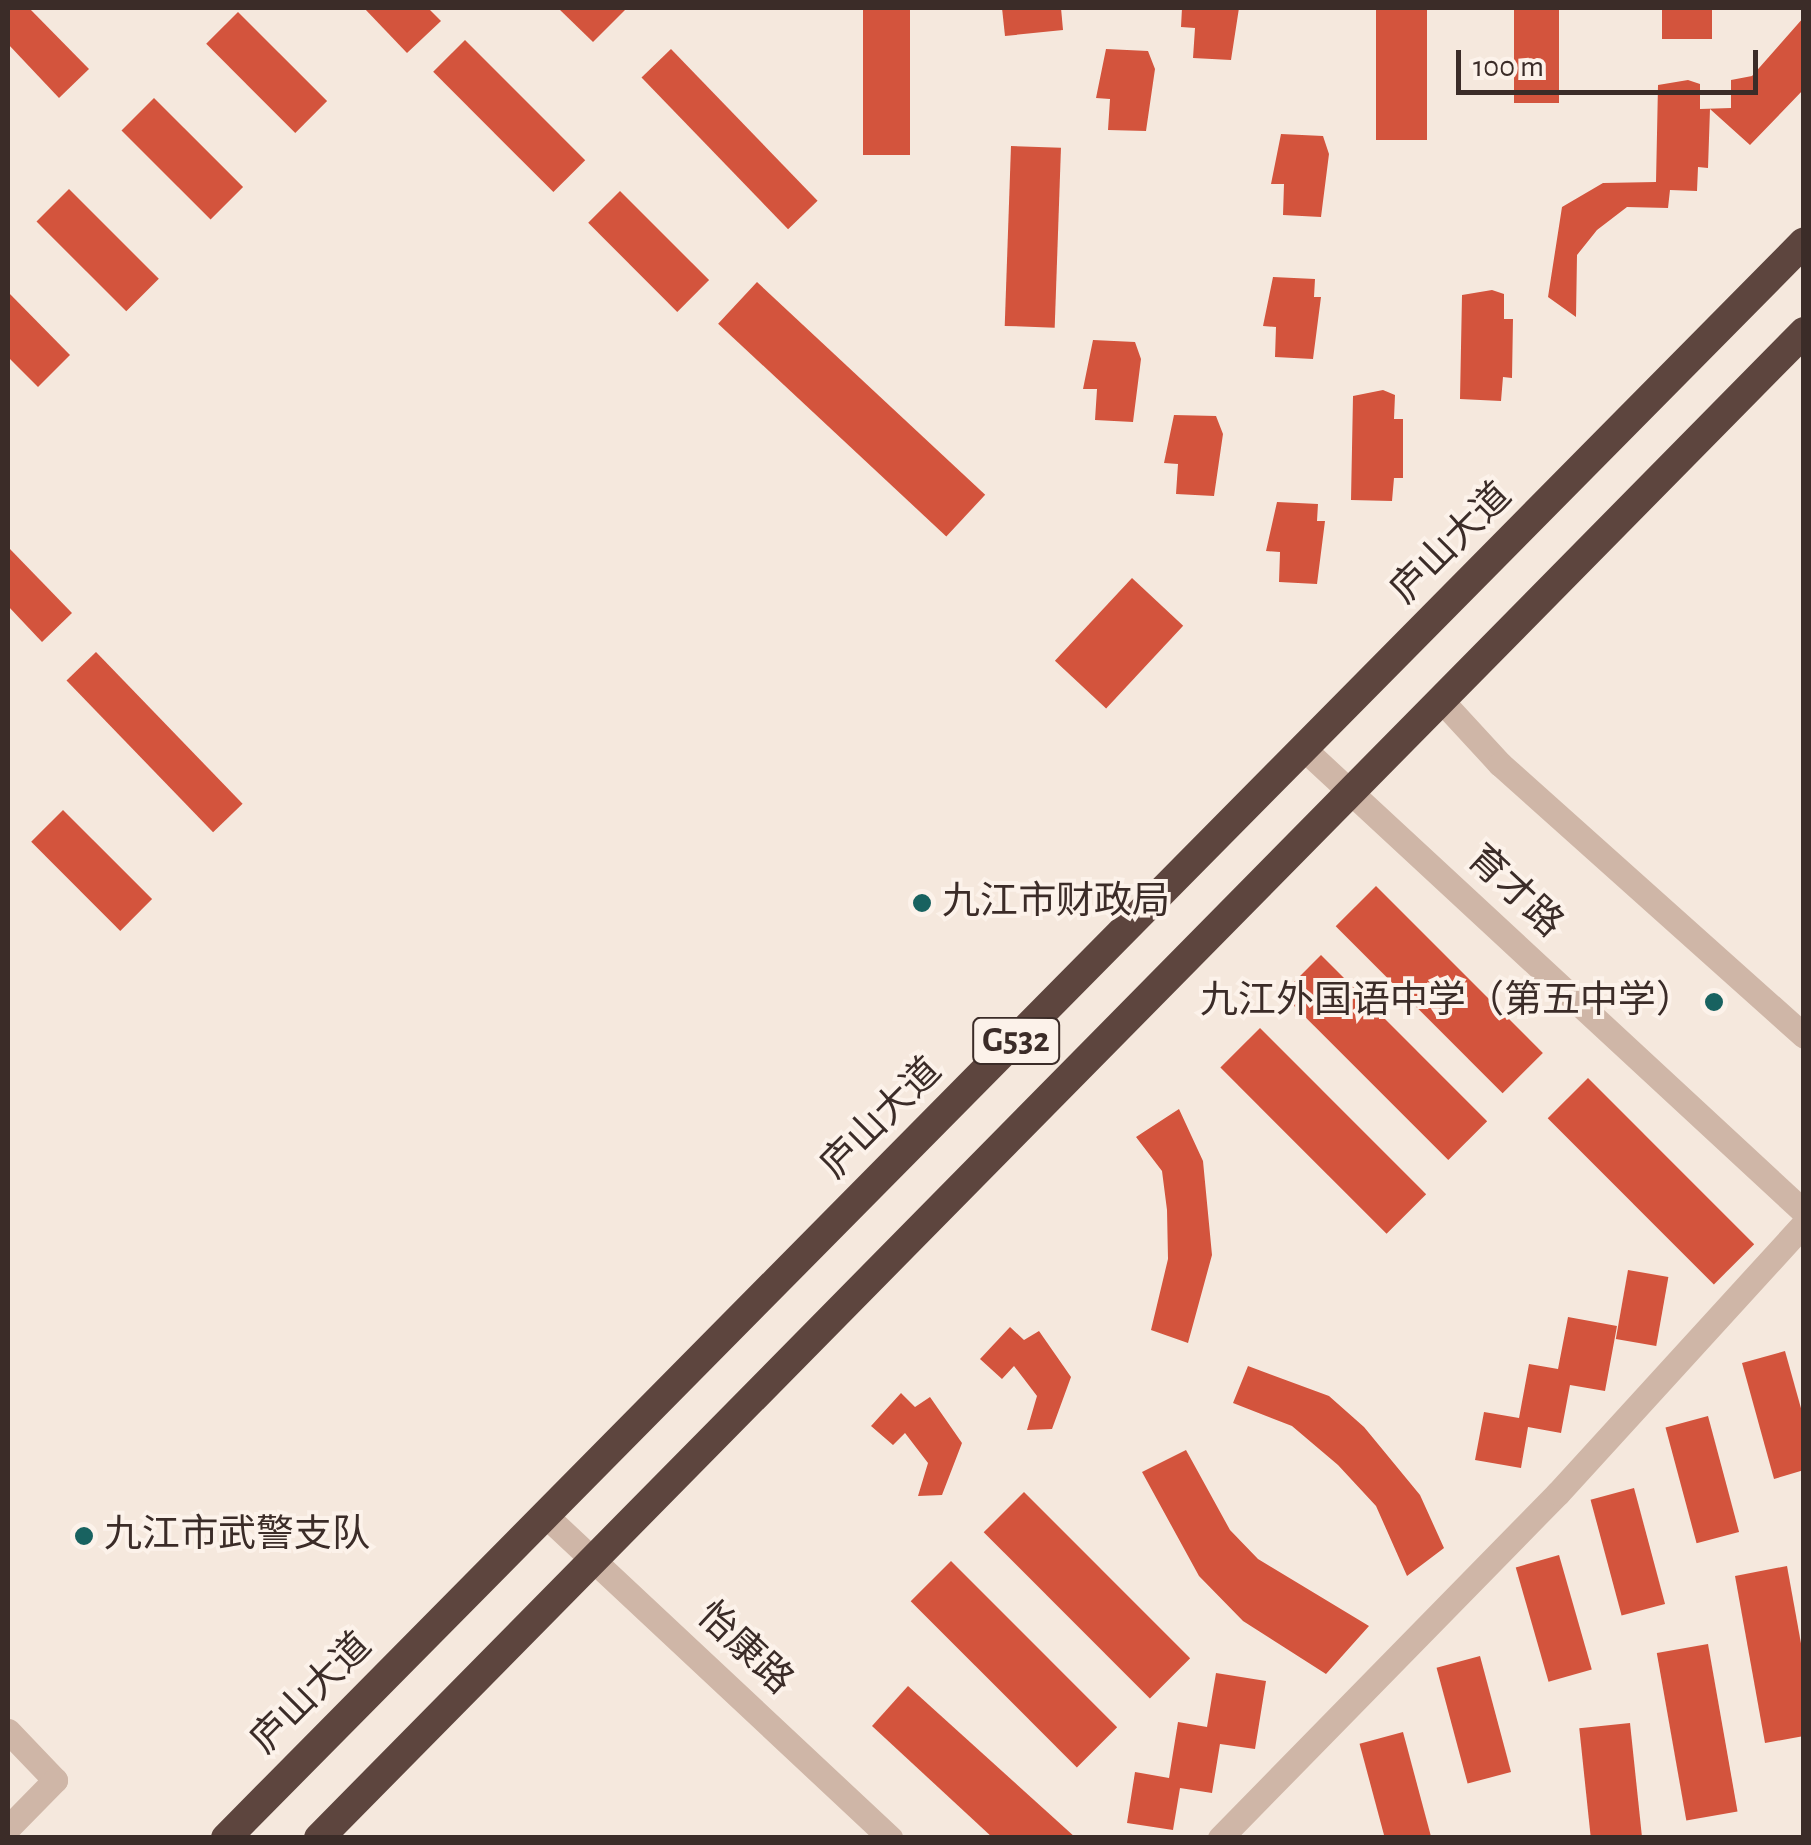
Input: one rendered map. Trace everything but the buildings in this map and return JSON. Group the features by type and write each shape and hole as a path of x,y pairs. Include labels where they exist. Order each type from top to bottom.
{"highway":[{"name":"庐山大道","path":"226,1838 1804,242"},
{"name":"G532","path":"319,1838 1804,332"}],"street":[{"path":"1440,698 1500,764 1804,1036"},
{"name":"育才路","path":"1304,750 1804,1212"},
{"path":"1220,1838 1558,1493 1804,1224"},
{"name":"怡康路","path":"546,1515 890,1838"},
{"path":"8,1731 55,1780 8,1828"}],"place":[{"name":"九江市财政局","path":"922,903"},
{"name":"九江外国语中学（第五中学）","path":"1714,1002"},
{"name":"九江市武警支队","path":"84,1536"}]}
